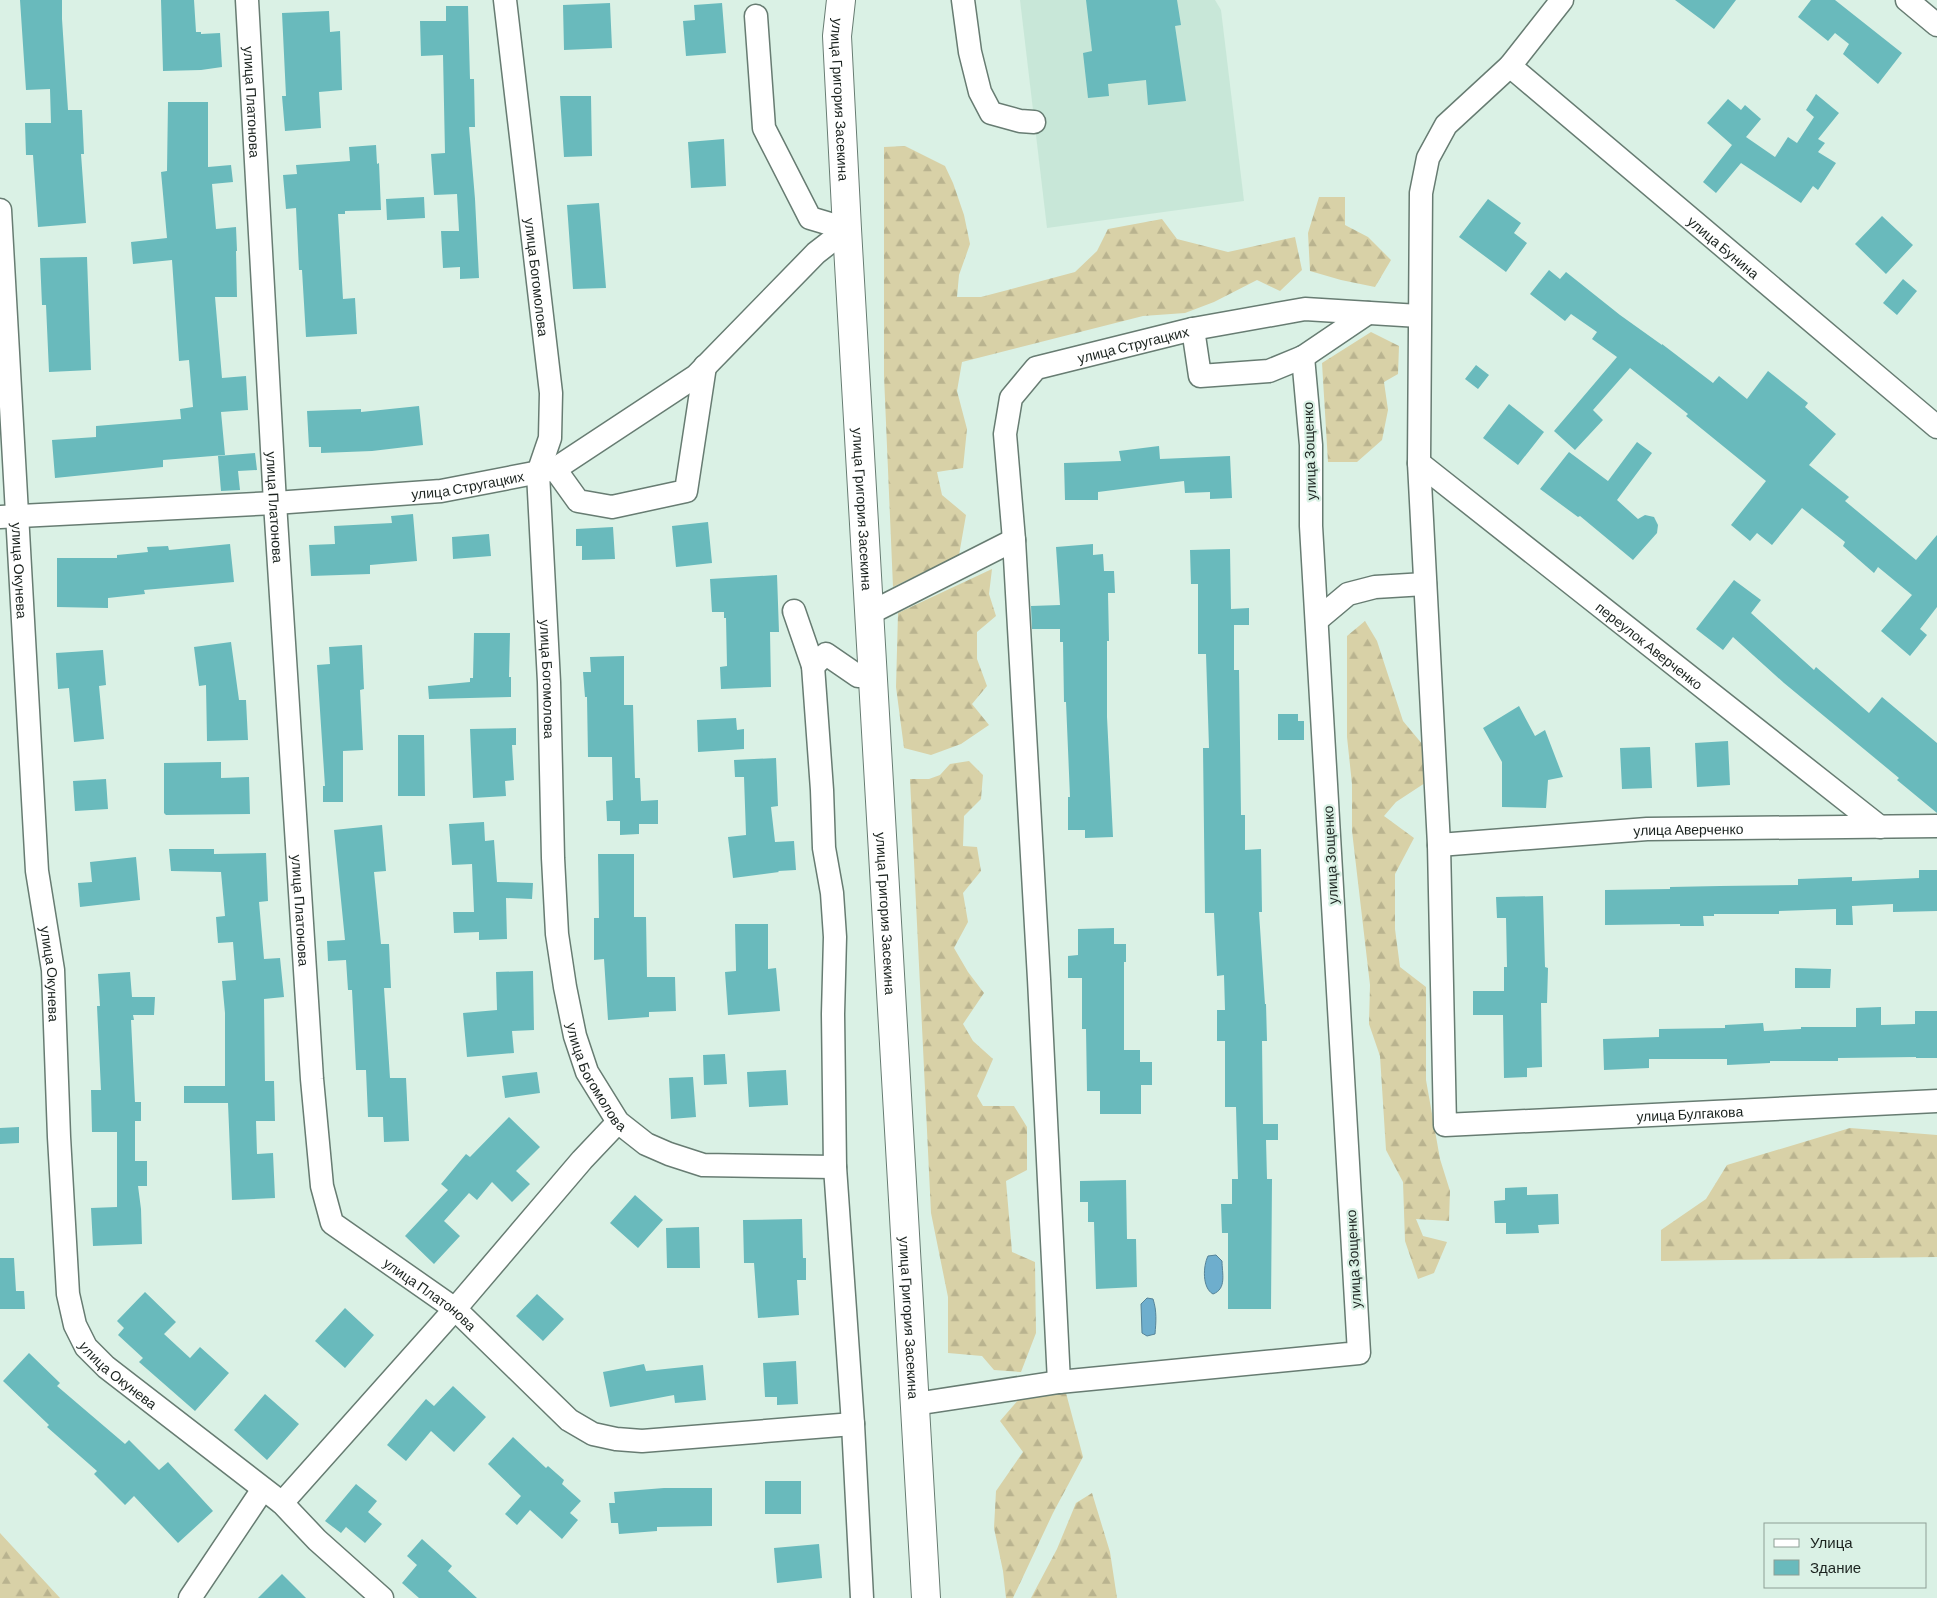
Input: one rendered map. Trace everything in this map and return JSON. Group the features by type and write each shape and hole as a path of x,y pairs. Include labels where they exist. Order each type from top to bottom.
{"main road":[{"name":"улица Григория Засекина","path":"841,0 837,36 847,228 926,1598"}],"street":[{"name":"улица Платонова","path":"247,0 275,503 312,1079 322,1186 332,1223 456,1310 569,1420 593,1434 616,1440 642,1441 853,1424"},
{"name":"улица Богомолова","path":"505,0 551,393 550,438 546,471 553,858 557,934 575,1036 587,1072 618,1122 646,1144 703,1165 835,1167"},
{"path":"963,0 970,52 980,92 991,113 1020,121 1034,122"},
{"path":"1440,845 1419,463 1421,193 1428,158 1446,125 1510,66 1562,0"},
{"path":"1907,0 1937,25"},
{"path":"756,16 764,128 810,218 847,228"},
{"name":"улица Бунина","path":"1510,66 1937,427"},
{"name":"улица Окунева","path":"0,210 9,516 38,871 53,970 67,1284 75,1325 86,1347 106,1367 282,1503 317,1540 382,1598"},
{"name":"улица Стругацких","path":"9,516 275,503 441,491 546,471 696,376 816,253 847,228"},
{"name":"улица Стругацких","path":"1014,540 1006,434 1011,398 1036,368 1193,329 1305,309 1419,316"},
{"path":"1193,329 1200,376 1269,370 1303,357 1368,313"},
{"name":"улица Зощенко","path":"1059,1382 1359,1353 1311,526 1311,444 1303,357"},
{"path":"546,471 578,501 612,507 686,491 706,366"},
{"name":"переулок Аверченко","path":"1419,463 1880,827"},
{"path":"870,613 1014,540 1040,979 1059,1382 915,1404"},
{"path":"1317,620 1348,594 1374,588 1425,584"},
{"path":"794,611 813,666 822,790 824,848 832,893 835,937 835,1167 853,1424 862,1598"},
{"path":"813,666 826,654 858,676 874,674"},
{"name":"улица Аверченко","path":"1440,845 1647,829 1937,826"},
{"name":"улица Булгакова","path":"1440,845 1445,1125 1937,1101"},
{"path":"282,1503 456,1310 582,1160 618,1122"},
{"path":"190,1598 263,1489"}],"shaded area":[{"path":"1020,0 1215,0 1221,10 1244,201 1047,228"}],"green space":[{"path":"905,146 945,166 953,183 964,215 970,244 959,275 957,297 981,297 1075,272 1097,251 1108,229 1162,219 1177,239 1228,252 1295,237 1302,270 1280,291 1257,280 1214,302 1185,313 1143,316 962,362 957,391 967,429 963,468 937,472 942,495 966,515 959,555 893,587 884,376 884,147"},
{"path":"1319,197 1345,197 1345,225 1368,237 1391,260 1375,287 1310,271 1308,233"},
{"path":"1371,332 1399,346 1398,374 1384,382 1388,410 1382,440 1357,462 1328,462 1322,363"},
{"path":"992,569 989,594 996,616 977,632 977,659 987,686 972,704 989,725 961,744 931,755 904,748 896,687 898,613"},
{"path":"1365,621 1377,641 1403,721 1423,745 1428,781 1396,802 1384,816 1414,838 1395,874 1395,929 1400,967 1426,987 1426,1080 1440,1159 1450,1191 1449,1221 1416,1219 1423,1236 1447,1242 1434,1273 1418,1279 1405,1241 1403,1182 1386,1150 1380,1056 1369,1024 1370,985 1352,831 1352,784 1347,737 1347,636"},
{"path":"969,761 983,775 981,799 964,816 963,846 977,847 981,871 963,893 968,922 954,948 968,972 984,993 963,1024 973,1041 993,1059 977,1096 983,1106 1014,1106 1027,1127 1027,1170 1006,1181 1012,1252 1035,1262 1036,1333 1021,1372 994,1370 982,1356 948,1353 948,1297 931,1213 910,779 929,779 940,775 950,764"},
{"path":"1850,1128 1937,1135 1937,1257 1661,1261 1661,1230 1706,1199 1727,1165"},
{"path":"1066,1393 1083,1457 1053,1513 1013,1598 1006,1598 1003,1571 994,1528 996,1491 1023,1452 1000,1421 1020,1398"},
{"path":"1092,1493 1110,1552 1117,1598 1031,1598 1057,1549 1076,1503"},
{"path":"0,1533 60,1598 0,1598"}],"water":[{"path":"1216,1255 1222,1261 1223,1280 1220,1288 1213,1294 1209,1291 1205,1282 1204,1271 1208,1256"},
{"path":"1147,1298 1153,1299 1156,1316 1155,1334 1147,1336 1142,1333 1141,1304"}],"building":[{"path":"20,0 62,0 68,110 82,110 84,154 81,154 86,223 38,227 33,155 26,155 25,123 51,123 50,89 26,90"},
{"path":"161,0 194,0 196,32 201,32 201,34 220,33 222,67 201,70 163,71"},
{"path":"1086,0 1177,0 1181,25 1175,26 1186,101 1148,105 1146,80 1108,84 1109,96 1088,98 1083,53 1092,51"},
{"path":"1675,0 1736,0 1714,29"},
{"path":"1811,0 1835,0 1902,53 1878,84 1843,54 1849,44 1835,33 1828,41 1798,17"},
{"path":"610,3 612,48 564,50 563,5"},
{"path":"722,3 726,53 686,56 683,21 695,20 694,5"},
{"path":"446,6 468,6 470,79 474,79 475,127 469,127 479,278 460,279 460,267 443,268 441,231 459,231 457,194 434,195 431,154 445,153 443,55 421,56 420,21 446,21"},
{"path":"329,11 330,32 340,31 342,90 319,92 321,128 285,131 282,96 286,96 282,13"},
{"path":"1816,94 1839,113 1818,139 1825,143 1818,152 1836,163 1818,190 1813,186 1801,203 1741,163 1716,193 1703,182 1732,145 1707,123 1728,99 1741,110 1745,105 1761,119 1746,137 1775,157 1788,137 1797,143 1814,117 1806,110"},
{"path":"560,96 591,96 592,156 564,157"},
{"path":"168,102 208,102 208,167 231,165 233,182 212,184 216,229 236,227 237,297 215,297 222,378 246,376 248,410 221,412 225,455 163,460 163,467 55,478 52,440 96,437 96,426 181,419 180,409 193,407 189,360 179,361 172,260 133,264 131,242 167,238 161,172 167,171"},
{"path":"724,139 726,186 691,188 688,142"},
{"path":"376,145 377,164 379,163 381,210 345,211 345,214 338,214 343,299 355,298 357,334 306,337 302,270 299,270 296,208 286,209 283,175 297,174 296,165 350,161 349,147"},
{"path":"424,197 425,218 387,220 386,199"},
{"path":"1488,199 1521,223 1514,233 1527,243 1506,272 1459,237"},
{"path":"599,203 606,288 573,289 567,205"},
{"path":"1882,216 1913,245 1886,274 1855,244"},
{"path":"87,257 91,370 49,372 46,305 42,305 40,258"},
{"path":"1549,270 1560,279 1566,272 1620,315 1713,383 1719,376 1747,399 1768,371 1808,403 1805,407 1836,434 1809,465 1849,497 1845,501 1916,560 1937,535 1937,607 1920,629 1927,635 1910,656 1881,631 1912,595 1878,567 1874,573 1843,546 1845,542 1802,508 1772,545 1757,533 1750,541 1731,525 1766,481 1686,416 1688,414 1630,368 1593,410 1603,420 1575,450 1554,431 1617,357 1592,339 1597,332 1571,314 1565,321 1530,294"},
{"path":"1903,279 1917,291 1897,315 1883,303"},
{"path":"1476,365 1489,375 1478,389 1465,379"},
{"path":"1509,404 1544,432 1518,465 1483,438"},
{"path":"419,406 423,445 372,451 321,453 321,447 309,447 307,411 361,409 361,412"},
{"path":"1637,442 1652,453 1617,500 1638,519 1645,515 1654,517 1658,525 1657,533 1633,560 1580,516 1578,517 1540,489 1569,452 1608,481"},
{"path":"1159,446 1160,459 1230,456 1232,498 1210,499 1210,492 1185,493 1184,481 1098,492 1098,500 1065,500 1064,463 1121,461 1119,451"},
{"path":"255,453 257,470 238,471 240,490 221,491 218,456"},
{"path":"413,514 417,561 370,565 370,574 311,576 309,545 335,544 334,526 392,523 391,516"},
{"path":"708,522 712,563 676,567 672,526"},
{"path":"613,527 615,559 582,560 582,546 576,546 576,529"},
{"path":"489,534 491,556 453,559 452,537"},
{"path":"230,544 234,582 144,590 145,594 108,598 108,608 57,607 57,558 117,558 117,555 148,552 147,547 168,546 169,550"},
{"path":"1093,544 1093,555 1103,554 1104,571 1114,571 1115,593 1108,593 1109,641 1107,641 1107,717 1113,837 1085,838 1085,830 1068,830 1068,797 1070,797 1066,702 1064,702 1063,642 1060,642 1060,629 1032,629 1031,606 1060,605 1056,547"},
{"path":"1230,549 1231,609 1249,608 1249,625 1234,625 1234,670 1239,670 1241,815 1245,815 1245,850 1261,849 1262,912 1259,912 1267,1041 1262,1041 1263,1124 1278,1124 1278,1140 1266,1140 1267,1179 1272,1179 1271,1309 1228,1309 1228,1233 1222,1233 1221,1204 1232,1204 1232,1179 1238,1179 1236,1107 1225,1107 1225,1041 1217,1041 1217,1010 1225,1010 1224,975 1217,976 1214,913 1205,913 1203,748 1209,748 1206,654 1198,654 1198,584 1191,584 1190,550"},
{"path":"777,575 779,632 770,632 771,687 721,689 720,667 727,666 726,618 724,618 724,612 712,612 710,579"},
{"path":"1734,580 1761,600 1751,613 1814,670 1816,667 1869,713 1882,697 1937,743 1937,813 1897,780 1899,778 1784,683 1733,637 1723,650 1696,629"},
{"path":"474,633 510,633 509,677 511,677 511,697 429,699 428,686 470,682 470,678 473,678"},
{"path":"231,642 239,700 246,700 248,740 207,741 206,685 199,686 194,647"},
{"path":"362,645 364,689 360,690 363,750 343,751 343,802 323,802 323,786 325,786 317,665 330,664 329,647"},
{"path":"103,650 106,685 99,686 104,739 74,742 69,688 58,689 56,653"},
{"path":"624,656 624,705 633,705 635,778 640,778 641,801 658,800 658,824 639,824 639,834 620,835 620,821 607,821 606,801 613,800 612,757 588,757 587,697 585,697 583,672 591,672 590,657"},
{"path":"1519,706 1535,736 1545,730 1563,777 1548,780 1546,808 1502,807 1502,762 1483,728"},
{"path":"1278,714 1298,714 1298,721 1304,721 1304,740 1278,740"},
{"path":"736,718 737,730 744,729 744,749 698,752 697,720"},
{"path":"516,728 516,745 512,745 514,780 505,781 506,796 473,798 470,729"},
{"path":"398,735 424,735 425,796 398,796"},
{"path":"1728,741 1730,785 1697,787 1695,743"},
{"path":"1650,747 1652,788 1622,789 1620,748"},
{"path":"776,758 778,806 771,807 775,842 794,841 796,870 733,878 728,837 746,835 744,777 735,777 734,760"},
{"path":"221,762 221,778 249,777 250,814 166,815 164,813 164,763"},
{"path":"106,779 108,809 75,811 73,781"},
{"path":"484,822 485,841 494,840 497,882 533,883 532,899 506,898 507,939 479,940 479,932 454,933 453,912 474,912 472,864 452,865 449,824"},
{"path":"382,825 386,871 374,872 381,944 389,944 391,988 384,988 390,1078 406,1078 409,1141 384,1142 383,1117 368,1117 366,1070 356,1070 352,990 348,990 346,960 328,961 327,941 345,940 334,830"},
{"path":"169,849 214,849 214,854 266,853 268,901 259,902 264,959 280,958 284,997 264,999 265,1081 274,1081 275,1121 256,1121 257,1154 273,1153 275,1198 232,1200 228,1103 184,1103 184,1086 225,1086 225,1013 222,981 236,980 233,942 218,943 216,917 225,916 221,872 171,871"},
{"path":"598,854 634,854 634,917 646,917 647,977 675,977 676,1011 649,1012 649,1017 608,1020 604,959 594,960 594,918 599,918"},
{"path":"136,857 140,900 80,907 78,883 92,882 90,862"},
{"path":"1919,870 1937,870 1937,911 1893,912 1893,904 1852,906 1853,925 1836,925 1836,909 1779,911 1779,914 1714,914 1714,916 1703,916 1704,926 1680,926 1680,924 1605,925 1605,890 1798,885 1798,879 1852,877 1852,881 1919,878"},
{"path":"1543,896 1545,967 1548,968 1547,1003 1541,1003 1542,1067 1527,1068 1527,1077 1504,1078 1503,1015 1473,1015 1473,991 1504,991 1504,967 1507,967 1506,918 1497,918 1496,897"},
{"path":"735,924 768,924 768,969 776,968 780,1011 728,1015 725,972 736,971"},
{"path":"1114,928 1114,944 1126,944 1126,962 1124,962 1124,1050 1140,1050 1140,1062 1152,1062 1152,1085 1141,1085 1141,1114 1100,1114 1100,1091 1087,1091 1086,1029 1082,1029 1082,978 1068,978 1068,956 1078,955 1078,929"},
{"path":"1795,968 1831,969 1830,988 1795,988"},
{"path":"533,971 534,1030 512,1031 514,1053 467,1057 463,1013 497,1010 496,972"},
{"path":"130,972 132,997 155,997 154,1015 133,1015 134,1020 131,1020 135,1102 141,1102 141,1121 135,1121 135,1161 147,1161 147,1186 138,1186 142,1244 93,1246 91,1208 117,1207 117,1132 92,1132 91,1090 101,1090 97,1006 100,1006 98,974"},
{"path":"1881,1007 1881,1025 1915,1024 1915,1011 1937,1011 1937,1058 1838,1058 1838,1061 1770,1061 1770,1063 1727,1065 1727,1059 1649,1059 1649,1068 1604,1070 1603,1039 1659,1037 1659,1029 1725,1028 1725,1025 1763,1023 1764,1031 1801,1029 1801,1027 1856,1027 1856,1008"},
{"path":"725,1054 727,1084 704,1085 703,1055"},
{"path":"786,1070 788,1105 749,1107 747,1072"},
{"path":"537,1072 540,1093 505,1098 502,1076"},
{"path":"693,1077 696,1117 671,1119 669,1078"},
{"path":"509,1117 540,1147 516,1171 530,1184 512,1202 492,1182 477,1200 469,1193 444,1221 460,1236 434,1264 405,1236 448,1190 441,1184 466,1154 470,1157"},
{"path":"19,1127 19,1143 0,1144 0,1128"},
{"path":"1126,1180 1127,1239 1136,1239 1137,1287 1096,1289 1094,1222 1088,1222 1088,1202 1080,1202 1080,1181"},
{"path":"1527,1187 1527,1195 1558,1194 1559,1224 1538,1225 1539,1233 1506,1234 1506,1223 1495,1223 1494,1201 1505,1200 1505,1188"},
{"path":"635,1195 663,1220 638,1248 610,1223"},
{"path":"802,1219 803,1258 806,1258 806,1280 797,1280 799,1315 758,1318 754,1263 744,1263 743,1220"},
{"path":"699,1227 700,1268 667,1268 666,1228"},
{"path":"0,1258 14,1258 16,1291 24,1291 25,1309 0,1309"},
{"path":"145,1292 176,1322 164,1334 190,1358 200,1347 229,1373 195,1411 139,1362 143,1358 118,1335 124,1328 117,1321"},
{"path":"537,1294 564,1319 543,1341 516,1316"},
{"path":"345,1308 374,1335 345,1368 315,1341"},
{"path":"29,1353 60,1383 57,1386 125,1444 129,1440 159,1470 168,1462 213,1511 178,1543 134,1496 125,1505 94,1474 97,1471 47,1427 49,1425 3,1381"},
{"path":"796,1361 798,1404 777,1405 777,1397 765,1397 763,1363"},
{"path":"644,1364 646,1371 703,1365 706,1400 675,1403 674,1395 610,1407 603,1372"},
{"path":"453,1386 486,1417 454,1452 431,1431 406,1461 387,1445 426,1399 434,1406"},
{"path":"265,1394 299,1424 267,1460 234,1430"},
{"path":"513,1437 546,1468 548,1466 564,1480 562,1484 581,1501 570,1513 578,1520 562,1539 530,1510 517,1525 505,1514 521,1496 488,1464"},
{"path":"765,1481 801,1481 801,1514 765,1514"},
{"path":"356,1484 377,1501 368,1512 382,1524 365,1543 346,1527 341,1533 325,1521"},
{"path":"664,1488 712,1488 712,1526 657,1527 657,1531 619,1534 618,1523 611,1523 609,1503 615,1503 614,1492"},
{"path":"422,1539 452,1566 448,1571 477,1598 419,1598 402,1583 417,1565 407,1556"},
{"path":"819,1544 822,1578 777,1583 774,1548"},
{"path":"282,1574 306,1598 258,1598"}]}
